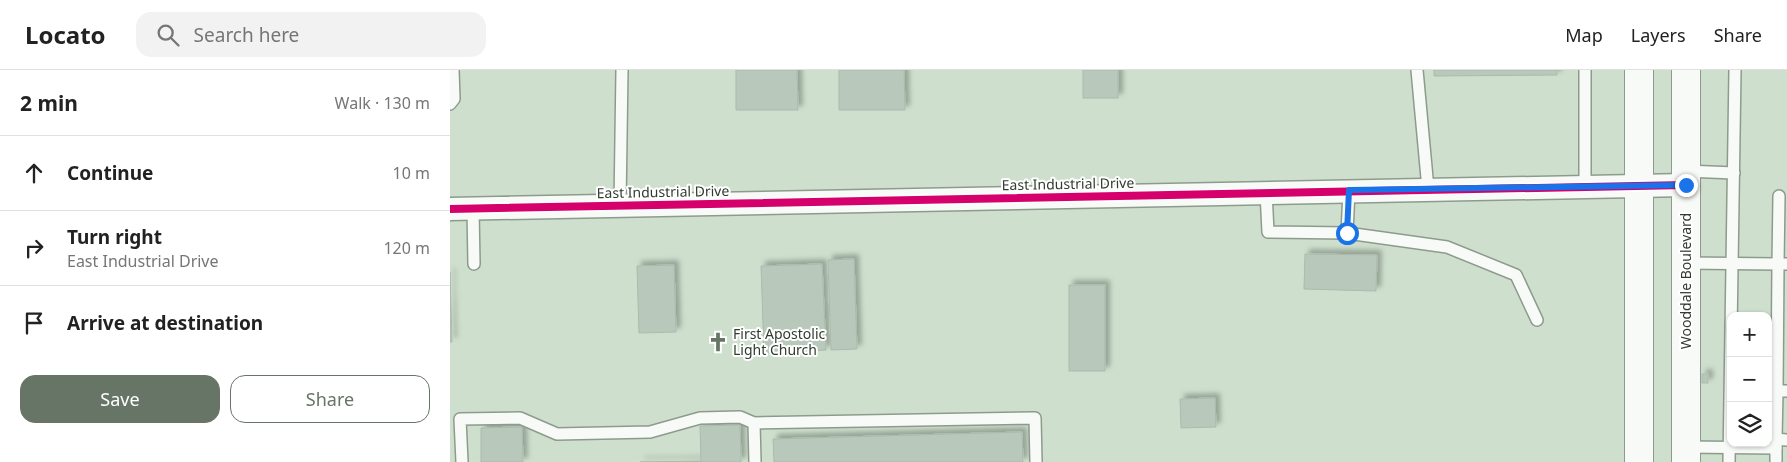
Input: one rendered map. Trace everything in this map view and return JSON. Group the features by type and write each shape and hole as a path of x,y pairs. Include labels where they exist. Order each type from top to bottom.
{"street":[{"path":"1639,70 1639,462"},
{"name":"Wooddale Boulevard","path":"1686,70 1686,454"},
{"name":"East Industrial Drive","path":"450,209 1585,186 1639,184 1686,178"}],"lane":[{"path":"450,104 454,99 453,70"},
{"path":"620,205 622,70"},
{"path":"1417,70 1428,189"},
{"path":"1585,70 1585,186"},
{"path":"1729,402 1735,70"},
{"path":"1686,178 1734,173"},
{"path":"1347,233 1349,190"},
{"path":"1266,192 1268,232 1347,233 1447,247 1516,275 1537,320"},
{"path":"1776,462 1780,442 1782,391 1782,264 1779,196"},
{"path":"473,209 474,264"},
{"path":"1686,263 1782,264"},
{"path":"462,462 460,419 520,418 558,434 650,432 700,418 740,417 754,423 1035,418 1036,462"},
{"path":"754,423 755,462"},
{"path":"1686,454 1727,446"},
{"path":"1729,447 1729,462"}],"building":[{"path":"736,70 797,70 798,110 736,110"},
{"path":"839,70 904,70 905,110 839,110"},
{"path":"1083,70 1118,70 1118,98 1083,98"},
{"path":"1434,70 1557,70 1557,75 1434,76"},
{"path":"1305,254 1377,255 1376,291 1304,289"},
{"path":"854,259 857,349 831,350 828,260"},
{"path":"822,264 826,350 764,353 761,266"},
{"path":"674,265 676,332 639,333 637,266"},
{"path":"450,272 452,342 450,342"},
{"path":"1069,285 1105,285 1105,371 1069,371"},
{"path":"1702,374 1708,374 1708,383 1702,383"},
{"path":"1215,398 1216,427 1181,428 1180,399"},
{"path":"740,425 741,462 640,462 701,461 700,426"},
{"path":"522,427 523,462 481,462 481,428"},
{"path":"1022,432 1023,462 774,462 773,439"}],"cycle path":[{"path":"450,209 1686,185"}],"place":[{"name":"First Apostolic Light Church","path":"718,342"}],"route":[{"path":"1347,233 1349,190 1639,184 1686,185"}]}
